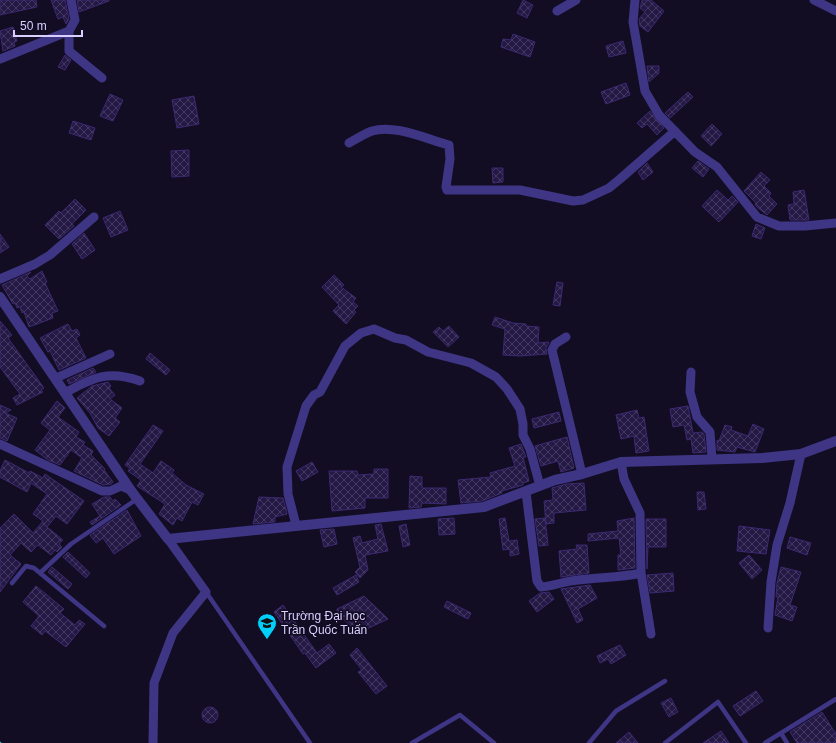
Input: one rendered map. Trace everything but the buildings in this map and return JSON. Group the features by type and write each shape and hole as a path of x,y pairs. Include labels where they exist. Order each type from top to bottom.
{"street":[{"path":"71,0 75,20 69,31 69,51 102,78"},
{"path":"557,11 576,0"},
{"path":"635,0 633,22 645,91 652,106 695,152 717,167 757,217 779,226 805,226 836,222"},
{"path":"814,0 836,11"},
{"path":"0,60 69,31"},
{"path":"349,143 371,131 384,129 402,132 449,145 450,159 446,187 447,190 520,190 573,201 582,200 609,188 675,130"},
{"path":"0,279 35,264 50,255 94,217"},
{"path":"0,297 132,492 206,592 173,633 154,683 153,743"},
{"path":"296,526 288,494 287,467 306,406 314,395 320,392 345,346 361,332 374,329 395,338 406,340 428,352 471,363 496,377 507,389 520,409 523,424 523,435 530,449 540,486"},
{"path":"566,337 555,344 552,350 582,474"},
{"path":"56,378 110,354"},
{"path":"691,372 690,392 699,420 710,432 712,458"},
{"path":"65,393 90,380 105,375 126,376 140,381"},
{"path":"168,539 484,507 555,480 582,474 621,462 712,458 762,458 801,454 836,441"},
{"path":"0,444 102,491 110,491 121,486 132,492"},
{"path":"768,628 771,582 777,545 790,503 801,454"},
{"path":"621,462 624,479 640,513 641,573 651,634"},
{"path":"526,492 539,585 551,586 577,580 625,577 641,573"}],"lane":[{"path":"40,573 71,544 134,501 132,492"},
{"path":"12,583 26,566 34,568 104,626"},
{"path":"206,592 310,743"},
{"path":"589,743 616,712 665,681"},
{"path":"764,743 836,699"},
{"path":"665,743 718,702 746,743"},
{"path":"412,743 460,715 494,743"},
{"path":"781,733 787,743"}],"place":[{"name":"Trường Đại học Trần Quốc Tuấn","path":"267,640"}]}
